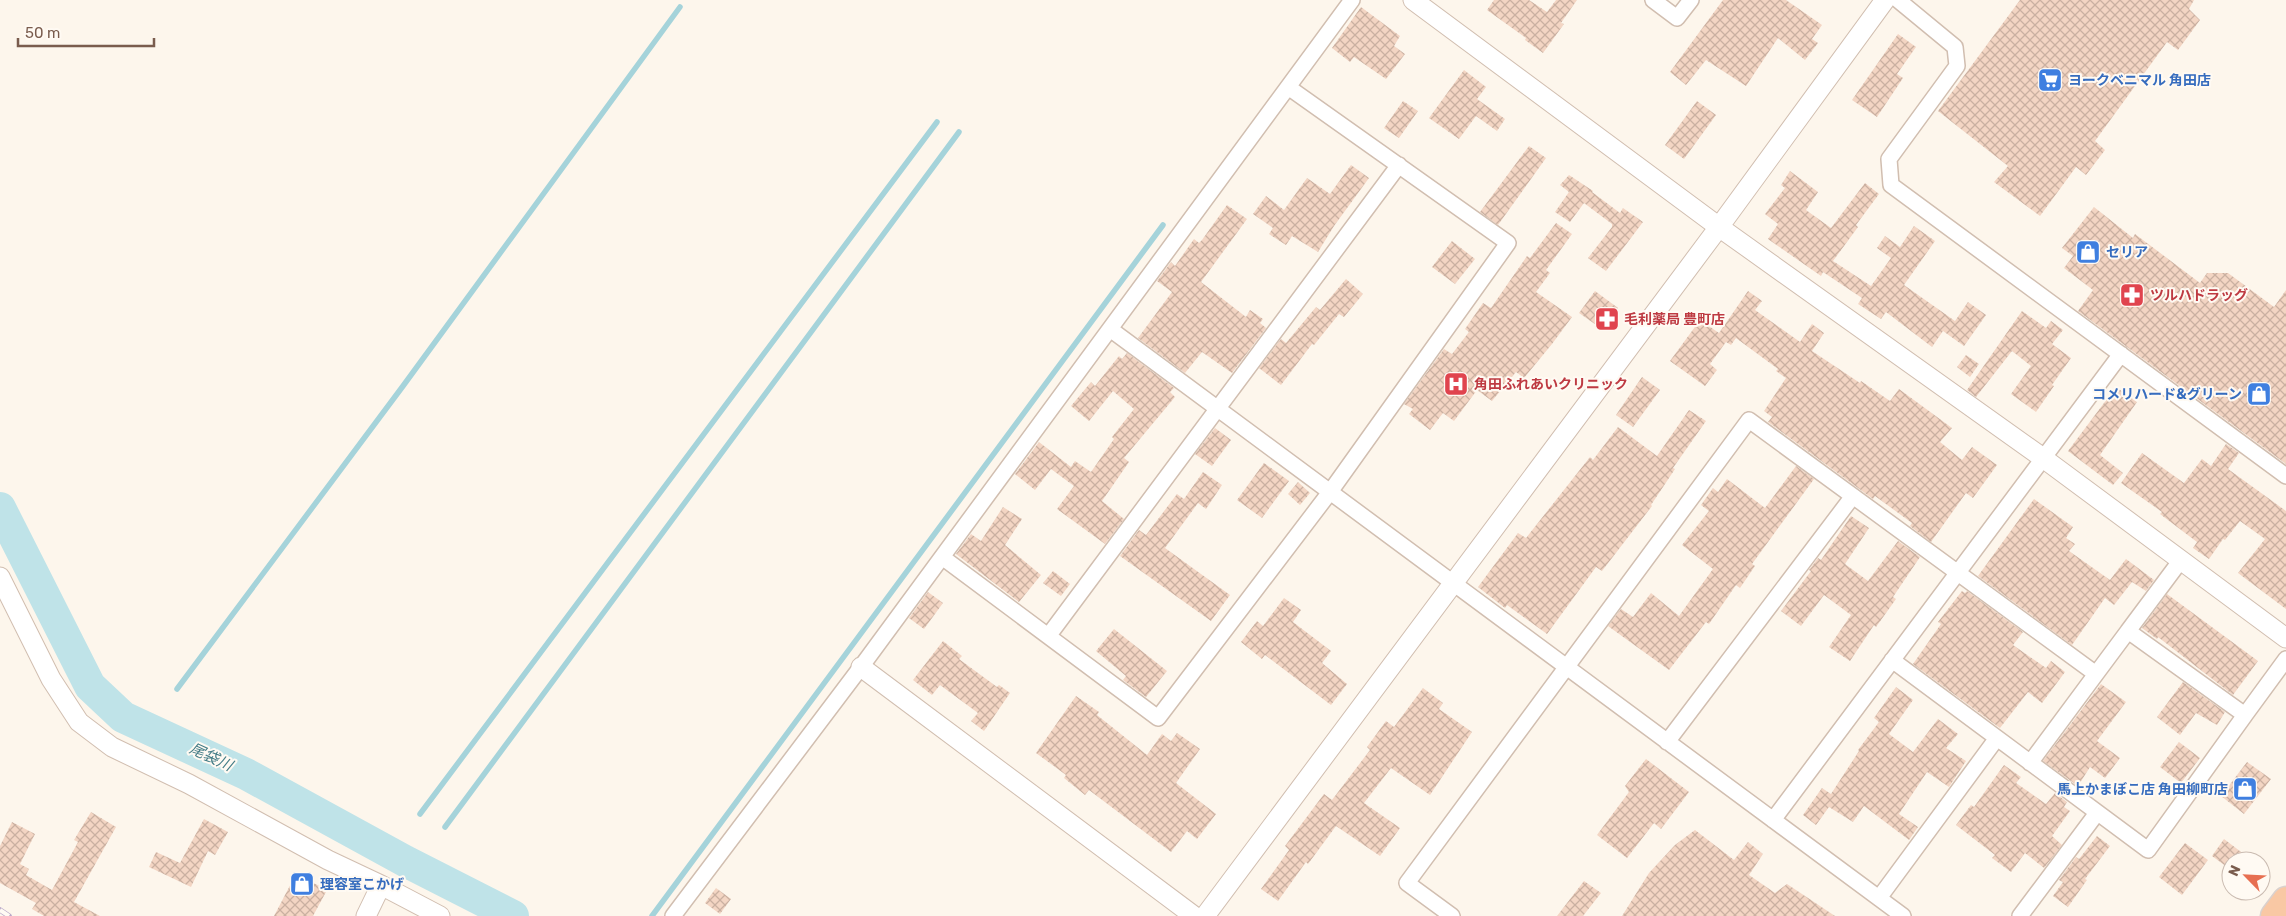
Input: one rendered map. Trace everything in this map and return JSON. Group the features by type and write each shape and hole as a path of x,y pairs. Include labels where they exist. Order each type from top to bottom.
{"highway":[{"path":"2274,916 2286,900"}],"street":[{"path":"673,916 861,667 1352,0"},
{"path":"1413,0 1719,228 2043,458 2286,638"},
{"path":"1653,0 1677,18 1690,0"},
{"path":"1205,916 1719,228 1885,0"},
{"path":"1898,0 1955,48 1957,66 1889,160 1892,185 2286,476"},
{"path":"942,557 1158,718 1330,492 1508,243 1288,87"},
{"path":"1049,635 1400,165"},
{"path":"1110,328 1903,916"},
{"path":"1773,820 2121,354"},
{"path":"1452,916 1407,883 1749,420 2096,674"},
{"path":"1667,742 1854,496"},
{"path":"2030,763 2181,560"},
{"path":"0,577 50,679 79,722 112,747 188,784 328,860 382,885 440,916"},
{"path":"2128,631 2245,715"},
{"path":"1892,660 2148,850 2286,659"},
{"path":"861,667 1194,916"},
{"path":"1879,898 1997,738"},
{"path":"2020,916 2098,813"},
{"path":"366,916 382,885"}],"building":[{"path":"1494,0 1529,0 1547,12 1556,0 1577,0 1561,23 1564,24 1543,53 1525,40 1526,38 1487,10"},
{"path":"1723,0 1786,0 1822,25 1812,39 1818,43 1805,60 1778,38 1746,86 1706,60 1686,85 1670,72"},
{"name":"ヨークベニマル 角田店","path":"2020,0 2194,0 2189,9 2200,20 2178,50 2167,42 2095,141 2105,150 2086,175 2076,167 2040,216 1994,182 2008,166 1938,111"},
{"path":"1361,7 1400,36 1394,46 1405,54 1386,79 1354,57 1350,62 1332,48"},
{"path":"1898,34 1916,47 1897,74 1903,78 1877,117 1852,100"},
{"path":"1464,70 1486,87 1477,99 1505,119 1497,131 1476,116 1459,139 1429,118"},
{"path":"1403,101 1418,111 1399,138 1384,128"},
{"path":"1697,101 1716,115 1684,159 1665,145"},
{"path":"1529,146 1546,158 1498,225 1480,212"},
{"path":"1351,165 1369,178 1334,226 1318,252 1292,236 1286,245 1269,234 1273,228 1253,214 1266,196 1284,210 1307,178 1330,194"},
{"path":"1790,171 1818,192 1806,210 1831,228 1865,183 1879,194 1833,261 1871,286 1891,258 1877,248 1885,236 1900,247 1914,226 1935,241 1904,285 1955,321 1968,302 1986,315 1964,346 1943,331 1932,347 1886,312 1881,319 1858,304 1862,298 1823,272 1821,276 1768,239 1778,224 1765,214 1785,188 1781,185"},
{"path":"1569,175 1593,191 1620,213 1623,208 1643,222 1606,271 1588,258 1612,227 1612,224 1584,203 1570,222 1555,212 1569,192 1560,185"},
{"path":"1227,205 1247,219 1201,282 1246,317 1250,310 1263,319 1260,323 1266,328 1232,373 1202,352 1185,373 1138,338 1172,292 1157,281 1171,262 1175,266 1194,239 1199,243 1202,240"},
{"path":"2094,207 2133,238 2135,234 2200,283 2207,273 2228,273 2274,307 2286,290 2286,464 2078,311 2093,290 2064,268 2073,256 2062,248"},
{"path":"1556,223 1572,234 1546,270 1550,273 1536,292 1572,317 1524,378 1516,372 1492,401 1477,390 1454,421 1443,413 1430,430 1409,414 1413,409 1404,404 1444,349 1452,354 1469,332 1465,329 1483,303 1491,308 1527,256 1530,258"},
{"path":"1452,241 1475,259 1455,284 1432,267"},
{"path":"1346,279 1363,294 1344,317 1339,314 1314,345 1312,344 1281,385 1259,368 1281,339 1286,343 1316,307 1320,310"},
{"path":"1595,291 1618,308 1602,329 1579,313"},
{"path":"1748,291 1762,301 1755,310 1800,342 1812,324 1824,333 1812,351 1890,401 1899,389 1952,428 1940,442 1962,460 1972,447 1997,465 1973,498 1966,493 1931,542 1910,526 1912,523 1875,496 1873,499 1768,422 1772,417 1764,411 1786,378 1776,371 1778,369 1736,338 1731,345 1726,342 1710,364 1717,370 1705,386 1670,361 1700,320 1719,333"},
{"path":"2022,311 2046,328 2051,321 2063,330 2052,344 2071,358 2036,412 2011,394 2031,366 2012,351 1976,397 1967,390"},
{"path":"1127,353 1174,388 1170,392 1175,397 1124,458 1129,462 1102,501 1124,519 1105,544 1057,509 1074,486 1051,469 1035,490 1015,474 1039,442 1071,467 1075,461 1091,472 1114,439 1112,437 1134,409 1113,391 1089,421 1071,406 1091,382 1095,386 1119,356 1122,359"},
{"path":"1966,355 1979,364 1970,377 1957,367"},
{"path":"1642,377 1660,390 1633,427 1616,415"},
{"path":"2116,387 2137,402 2100,455 2123,473 2113,485 2068,451"},
{"path":"1689,410 1706,421 1673,468 1675,469 1652,506 1602,571 1596,567 1547,634 1507,605 1505,608 1478,587 1518,533 1526,538 1590,457 1593,460 1618,427 1657,456"},
{"path":"1215,428 1231,440 1212,466 1195,454"},
{"path":"2226,444 2239,453 2228,469 2286,511 2286,609 2238,573 2265,539 2240,521 2225,540 2223,539 2209,559 2193,548 2197,542 2160,514 2162,512 2121,483 2142,453 2184,483 2202,459 2211,466"},
{"path":"1264,463 1289,481 1262,518 1237,500"},
{"path":"1796,466 1814,479 1752,564 1755,566 1740,588 1736,585 1709,624 1706,622 1669,670 1608,626 1621,609 1633,617 1651,593 1679,616 1713,569 1682,545 1709,511 1701,505 1713,488 1718,492 1727,479 1765,508"},
{"path":"1203,472 1222,485 1206,509 1198,503 1165,548 1230,595 1211,621 1120,556 1139,530 1146,535 1177,494 1184,499"},
{"path":"1298,482 1310,493 1300,505 1288,494"},
{"path":"2034,499 2073,527 2066,538 2075,544 2069,551 2110,580 2126,559 2154,580 2146,591 2132,582 2114,605 2105,598 2072,645 1978,576"},
{"path":"1003,507 1022,519 1005,545 1041,575 1019,602 956,554 971,534 981,541"},
{"path":"1851,516 1869,528 1845,564 1868,581 1898,541 1920,557 1893,597 1896,599 1876,627 1874,625 1850,661 1829,647 1851,615 1824,595 1801,626 1781,611 1811,571 1809,570 1818,558 1821,560"},
{"path":"1053,571 1070,584 1061,596 1043,583"},
{"path":"1962,591 1965,593 1967,591 2023,632 2013,645 2046,668 2051,661 2065,672 2042,703 2028,692 2000,728 1913,664 1941,624 1938,622"},
{"path":"928,592 943,603 924,629 909,618"},
{"path":"2167,594 2258,661 2233,695 2158,637 2157,639 2142,628"},
{"path":"1284,598 1301,610 1293,622 1331,651 1322,663 1347,684 1331,705 1265,655 1262,659 1241,642 1257,621 1263,626"},
{"path":"1114,629 1167,671 1146,697 1123,680 1126,676 1096,651"},
{"path":"943,641 962,656 959,659 997,687 999,685 1010,693 984,731 971,721 978,713 940,685 932,695 913,680"},
{"path":"2183,682 2225,712 2217,725 2196,713 2180,735 2157,717"},
{"path":"2101,684 2126,702 2097,741 2120,758 2105,778 2090,767 2078,786 2043,761"},
{"path":"1896,687 1913,700 1889,734 1913,752 1938,719 1958,734 1946,748 1966,761 1949,787 1927,772 1899,814 1918,827 1909,840 1864,806 1853,822 1829,807 1816,825 1803,815 1822,788 1831,794 1858,750 1879,722 1874,718"},
{"path":"1423,688 1443,703 1439,709 1472,732 1430,795 1391,768 1364,803 1400,828 1380,856 1336,826 1308,864 1306,862 1278,901 1261,889 1289,850 1285,846 1324,794 1332,800 1370,750 1367,747 1386,721 1394,727"},
{"path":"1076,696 1099,712 1097,715 1147,755 1162,734 1171,741 1177,733 1200,749 1176,783 1216,814 1197,839 1187,831 1171,852 1089,790 1085,795 1064,778 1066,775 1036,753"},
{"path":"2179,742 2200,758 2181,783 2160,767"},
{"path":"1646,759 1689,792 1661,829 1654,823 1627,858 1597,835 1629,792 1625,786"},
{"path":"2247,762 2271,779 2244,814 2221,796"},
{"path":"2004,765 2021,777 2016,783 2046,804 2055,793 2067,802 2064,807 2070,811 2052,836 2062,845 2044,868 2025,853 2011,872 1992,858 1995,855 1956,825 1971,805 1974,807"},
{"path":"91,812 116,827 74,902 100,916 44,916 32,909 36,903 0,883 0,846 12,822 35,834 20,864 29,869 26,875 52,890 78,842 74,840"},
{"path":"204,819 228,832 215,855 208,851 191,887 149,867 156,852 180,863"},
{"path":"1695,830 1734,860 1748,842 1763,854 1749,875 1775,893 1787,884 1835,916 1622,916 1649,873 1675,845"},
{"path":"2097,836 2110,846 2085,879 2087,880 2068,907 2053,896 2063,882 2059,880 2076,857 2079,859"},
{"path":"2224,839 2240,851 2221,851 2221,863 2212,856"},
{"path":"2185,843 2208,860 2182,895 2159,877"},
{"path":"296,874 327,890 313,916 274,916"},
{"path":"1584,881 1601,893 1583,916 1557,916"},
{"path":"716,888 731,899 720,914 705,903"}],"waterway":[{"path":"177,689 403,386 680,7"},
{"path":"420,814 937,122"},
{"path":"445,827 959,132"},
{"path":"652,916 1163,225"},
{"name":"尾袋川","path":"0,508 90,686 123,717 246,774 405,861 513,916"}],"railway":[{"path":"0,910 9,916"}],"place":[{"name":"ヨークベニマル 角田店","path":"2050,80"},
{"name":"セリア","path":"2088,252"},
{"name":"ツルハドラッグ","path":"2132,295"},
{"name":"毛利薬局 豊町店","path":"1607,319"},
{"name":"角田ふれあいクリニック","path":"1456,384"},
{"name":"コメリハード&グリーン","path":"2259,394"},
{"name":"馬上かまぼこ店 角田柳町店","path":"2245,789"},
{"name":"理容室こかげ","path":"302,884"}]}
